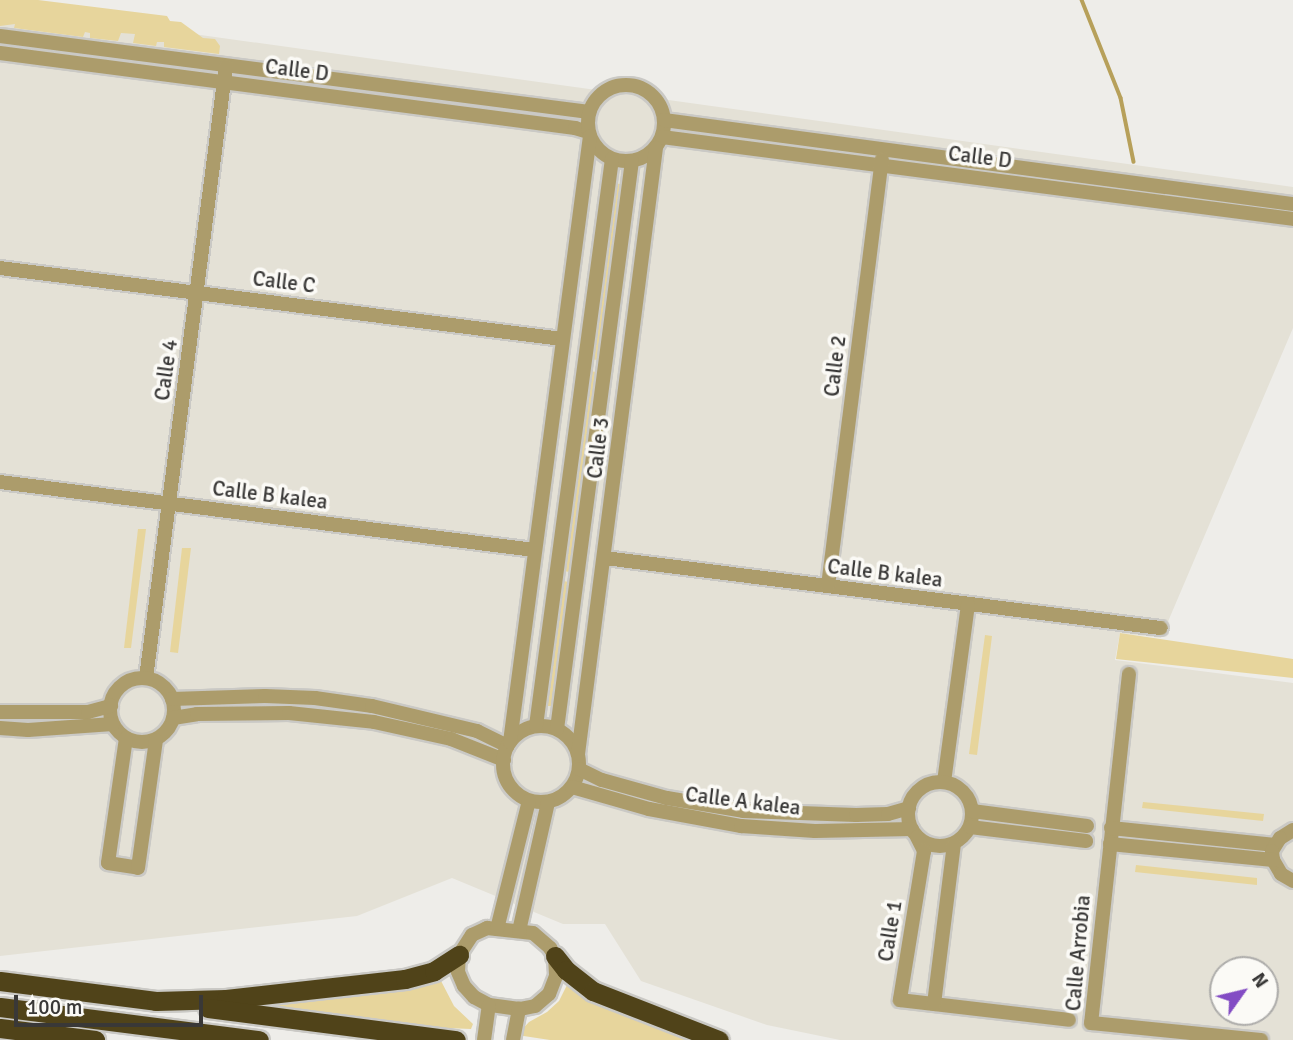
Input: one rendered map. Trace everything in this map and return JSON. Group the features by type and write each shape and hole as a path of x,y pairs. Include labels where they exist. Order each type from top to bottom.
{"highway":[{"path":"156,1001 226,999 405,979 434,971 459,955"},
{"path":"555,956 593,991 719,1040"},
{"path":"0,981 456,1040"},
{"path":"0,1007 259,1040"},
{"path":"0,1028 94,1040"}],"street":[{"name":"Calle D","path":"0,36 589,112"},
{"name":"Calle D","path":"0,53 575,128 589,134"},
{"name":"Calle 4","path":"146,678 226,66"},
{"path":"507,749 517,734 536,726 557,729 566,735 578,761 572,787 548,802 529,800 511,788 505,778 507,749 589,134 589,112 606,90 626,85 648,92 662,109 664,120 659,142 632,161 611,159 602,153 589,134"},
{"name":"Calle D","path":"664,120 1293,204"},
{"name":"Calle D","path":"659,142 881,166 1293,219"},
{"name":"Calle 3","path":"578,761 659,142"},
{"name":"Calle 2","path":"828,586 883,150"},
{"name":"Calle 3","path":"536,726 611,159"},
{"name":"Calle 3","path":"557,729 632,161"},
{"name":"Calle C","path":"0,268 562,339"},
{"name":"Calle B kalea","path":"0,482 534,550"},
{"name":"Calle B kalea","path":"605,558 1161,628"},
{"path":"944,782 968,605"},
{"name":"Calle Arrobia","path":"1129,674 1091,1023 1261,1040"},
{"path":"146,678 162,685 173,699 173,718 164,734 156,740 136,742 126,738 114,724 111,706 119,688 136,679 146,678"},
{"path":"173,699 265,696 361,704 427,717 490,735 507,749"},
{"path":"0,712 88,712 111,706"},
{"path":"173,718 197,713 289,713 374,722 507,749"},
{"path":"0,728 41,729 114,724"},
{"path":"126,738 108,863 138,868 156,740"},
{"name":"Calle A kalea","path":"578,761 603,779 667,798 743,811 856,815 888,814 909,808"},
{"path":"934,1004 954,844 970,827 972,811 963,792 944,782 934,783 918,791 909,808 914,833 934,846 954,844"},
{"name":"Calle A kalea","path":"572,787 649,809 741,826 914,833"},
{"path":"497,929 529,800"},
{"path":"519,931 548,802"},
{"path":"972,811 1087,826"},
{"path":"970,827 1086,841"},
{"path":"1111,828 1274,853"},
{"path":"1274,853 1293,830"},
{"name":"Calle 1","path":"914,833 923,851 900,1000 1069,1020"},
{"path":"1110,844 1274,853"},
{"path":"1274,853 1281,874 1293,881"},
{"path":"487,928 519,931 544,940 555,956 556,976 549,995 535,1006 519,1009 489,1005 474,997 464,986 458,972 459,955 472,935 487,928"},
{"path":"484,1040 489,1005"},
{"path":"513,1040 519,1009"}],"shaded area":[{"path":"0,0 38,0 167,16 170,21 181,22 203,38 215,39 220,46 219,54 164,47 164,42 157,42 156,46 133,43 135,34 121,33 118,41 90,38 90,33 85,32 83,37 14,28 15,24 0,26"},
{"path":"0,7 1293,187 1293,328 1161,638 1120,633 1115,660 1293,683 1293,1040 840,1040 767,1025 641,981 605,924 563,924 452,878 357,916 0,956"},
{"path":"613,183 620,184 597,360 591,359"},
{"path":"589,371 596,372 570,572 563,571"},
{"path":"138,529 146,529 131,648 124,648"},
{"path":"182,548 191,548 178,653 170,652"},
{"path":"563,581 569,582 552,706 546,706"},
{"path":"1120,633 1293,659 1293,678 1116,659"},
{"path":"985,635 992,636 977,755 969,754"},
{"path":"1143,802 1264,814 1263,821 1142,808"},
{"path":"1136,865 1257,878 1257,885 1135,872"},
{"path":"440,979 454,1006 473,1024 471,1029 374,1025 225,1005 429,985"},
{"path":"567,985 580,996 695,1040 550,1040 517,1035 529,1022 547,1012 559,1001"}],"waterway":[{"path":"1082,0 1121,98 1134,162"}]}
